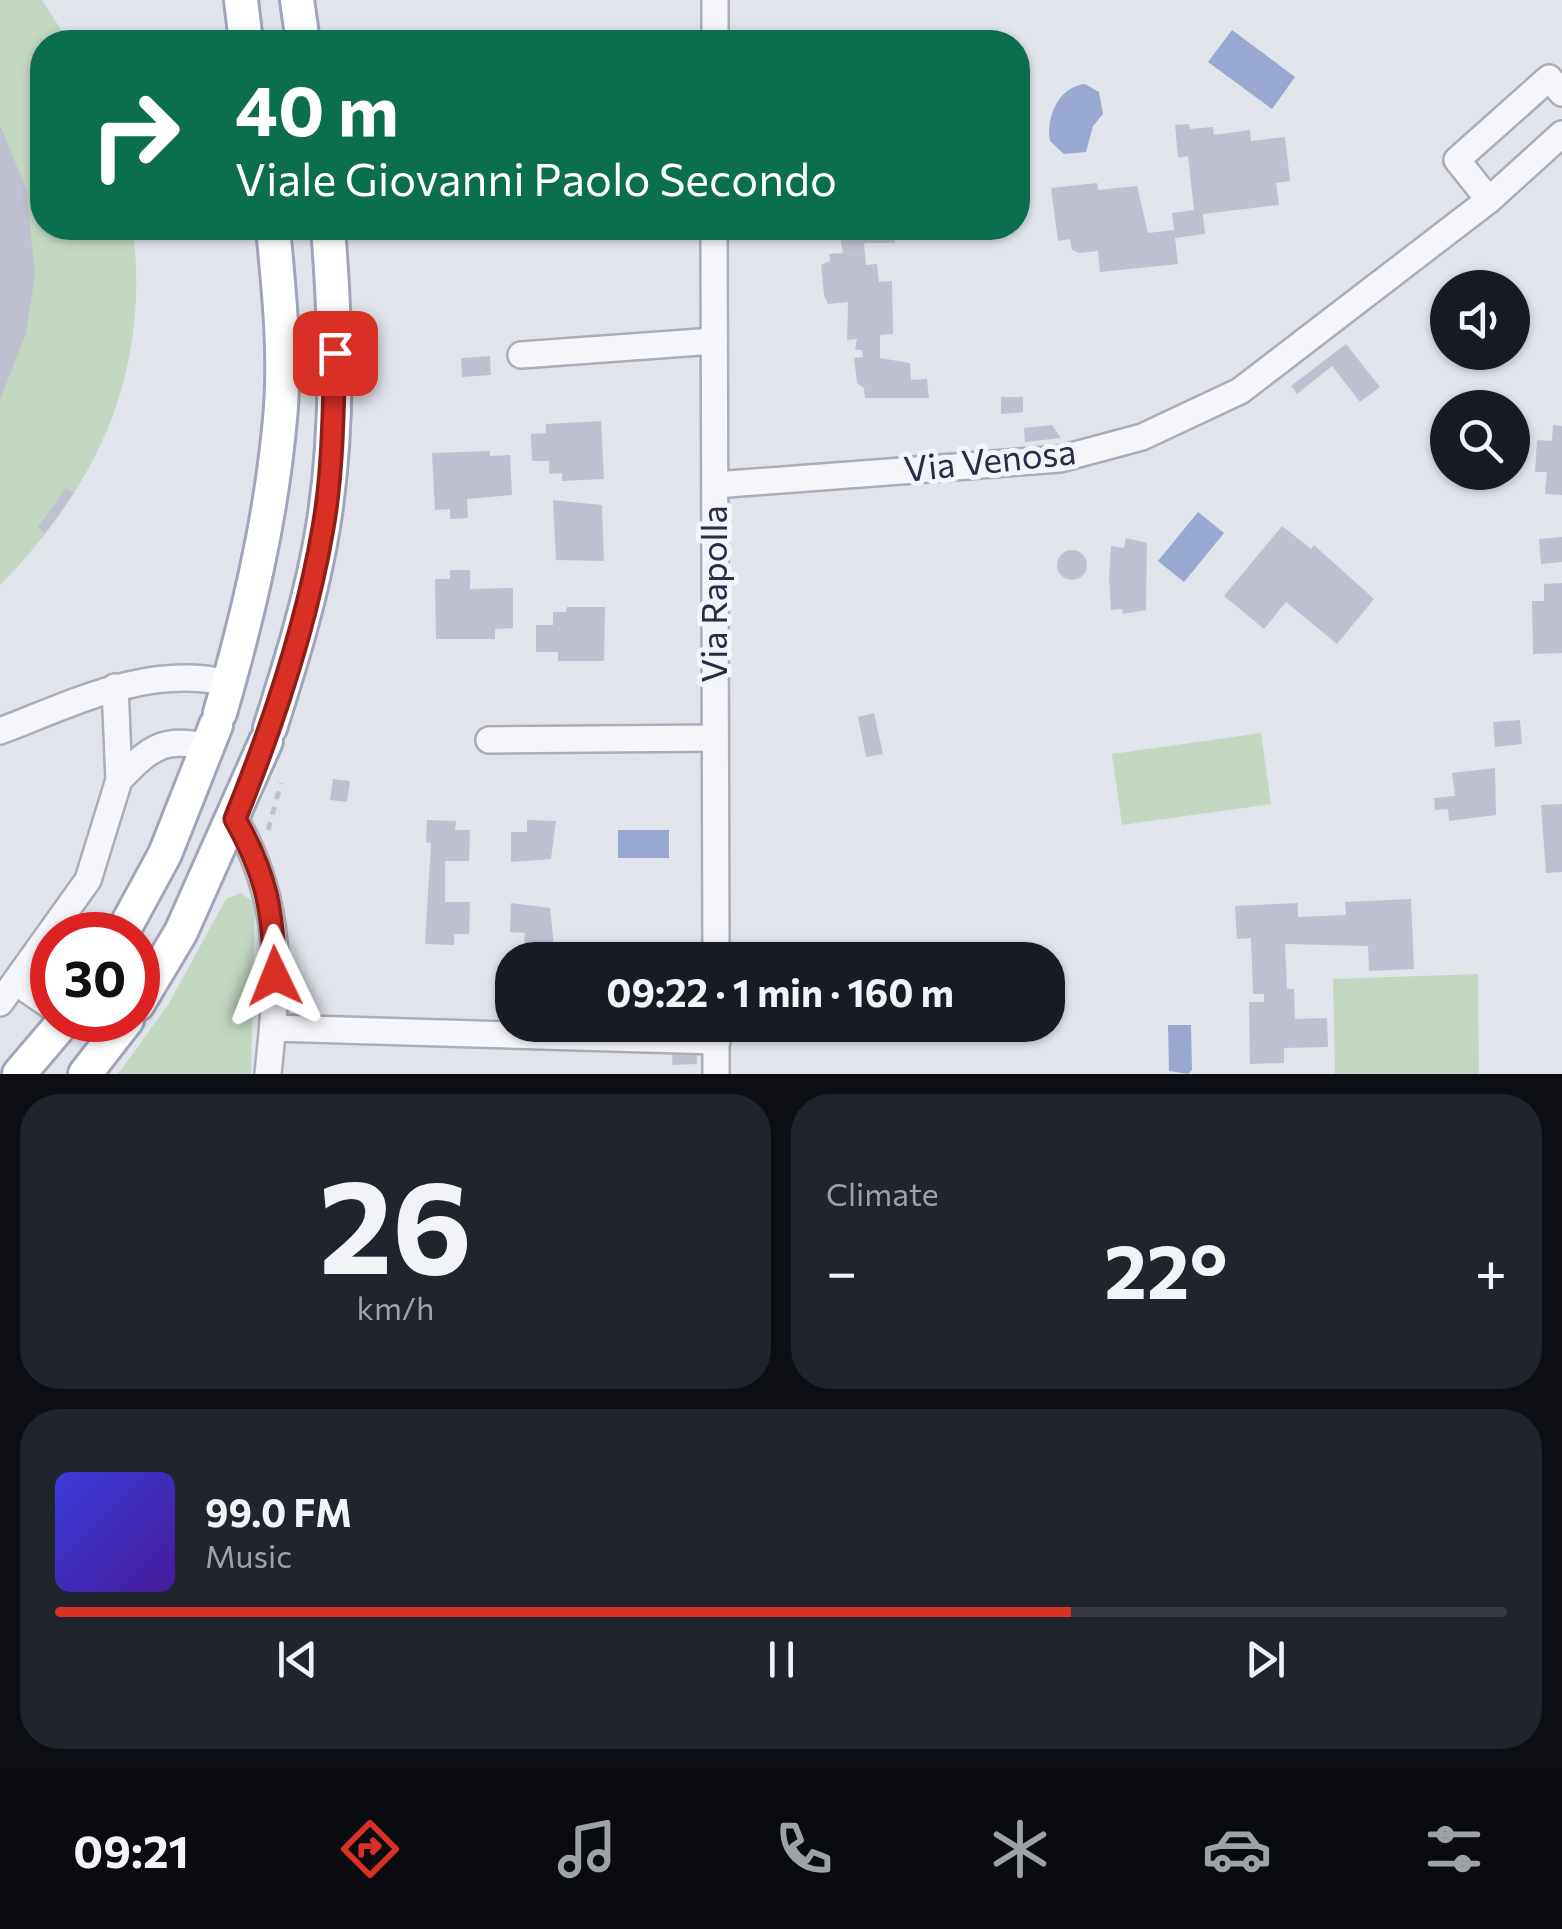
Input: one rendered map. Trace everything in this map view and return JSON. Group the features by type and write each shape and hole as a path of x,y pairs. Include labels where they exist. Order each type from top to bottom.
{"main road":[{"path":"245,30 244,0 266,6 282,0"},
{"path":"297,0 301,30"},
{"path":"133,912 165,854 218,717 266,536 280,417 282,329 274,240"},
{"path":"160,967 235,819 268,734 308,603 324,526 333,425 336,318 329,240"},
{"path":"218,717 221,742 235,753 252,752 268,734"},
{"path":"19,1074 48,1042"},
{"path":"85,1074 111,1042"}],"street":[{"path":"715,0 715,30"},
{"path":"1489,200 1457,160 1549,78 1562,93"},
{"name":"Via Venosa","path":"715,485 1060,460 1142,437 1240,391 1489,200 1562,134"},
{"name":"Via Rapolla","path":"714,240 716,942"},
{"path":"521,355 714,341"},
{"path":"0,731 115,687 164,677 218,717 165,743 119,780"},
{"path":"8,993 88,880 119,780 115,687"},
{"path":"489,740 715,738"},
{"path":"235,819 259,861 273,922 273,1028 268,1074"},
{"path":"273,1028 495,1031"},
{"path":"716,1042 716,1074"}],"green space":[{"path":"0,0 42,0 61,30 30,30 30,240 134,240 133,330 125,377 91,465 35,546 0,585"},
{"path":"1261,733 1271,804 1122,825 1112,754"},
{"path":"240,893 255,902 251,1074 118,1074 141,1042 160,1042 160,1016 226,899"},
{"path":"1478,974 1479,1074 1335,1074 1333,979"}],"water":[{"path":"1232,30 1295,77 1272,109 1208,62"},
{"path":"1085,84 1099,92 1103,114 1093,126 1086,152 1064,154 1050,141 1052,113 1061,97"},
{"path":"1198,512 1224,533 1184,582 1158,561"},
{"path":"618,830 669,830 669,858 618,858"},
{"path":"1168,1025 1191,1025 1192,1070 1188,1074 1169,1071"}],"building":[{"path":"1189,124 1190,129 1213,127 1214,135 1250,130 1251,141 1285,137 1290,181 1276,183 1279,205 1203,214 1205,234 1175,238 1178,264 1100,272 1098,251 1079,253 1072,250 1070,239 1058,241 1051,188 1097,183 1098,190 1137,186 1148,233 1174,230 1172,213 1194,210 1188,156 1178,158 1175,125"},
{"path":"0,125 26,189 35,274 26,333 0,400"},
{"path":"840,240 895,240 895,243 864,243 866,265 877,264 879,282 892,281 893,334 880,335 880,358 910,363 911,380 927,379 929,398 865,398 864,388 857,383 854,358 863,357 862,350 855,350 857,339 847,340 848,302 828,304 824,295 821,265 830,261 829,254 843,253"},
{"path":"1346,344 1380,387 1360,402 1332,366 1297,394 1291,386"},
{"path":"490,356 491,375 462,377 461,358"},
{"path":"1001,397 1023,397 1023,412 1001,414"},
{"path":"601,421 604,479 562,481 562,473 549,474 549,461 532,461 531,434 546,433 546,424"},
{"path":"1052,425 1061,438 1025,442 1024,428"},
{"path":"1553,425 1562,426 1562,495 1545,494 1547,472 1535,472 1537,440 1552,441"},
{"path":"490,451 490,456 510,455 512,495 467,499 468,518 450,519 450,509 435,510 432,453"},
{"path":"66,488 74,493 45,533 38,527"},
{"path":"553,500 602,505 604,561 556,560"},
{"path":"1282,526 1311,549 1314,545 1374,599 1337,644 1286,602 1264,629 1224,596"},
{"path":"1562,537 1562,562 1541,564 1539,539"},
{"path":"1126,538 1147,543 1146,610 1123,614 1122,609 1111,610 1109,578 1111,546 1124,548"},
{"path":"1072,550 1083,554 1087,565 1083,576 1072,580 1061,576 1057,565 1061,554"},
{"path":"450,570 470,570 470,589 513,588 513,628 495,629 495,639 436,639 435,579 450,579"},
{"path":"1562,583 1562,653 1533,654 1532,601 1544,601 1544,584"},
{"path":"567,607 605,607 604,661 558,661 558,652 536,652 536,625 553,625 553,612 566,612"},
{"path":"874,713 883,754 866,757 858,717"},
{"path":"1520,720 1522,744 1495,747 1493,722"},
{"path":"1495,768 1496,815 1449,821 1448,809 1435,810 1434,798 1455,796 1452,773"},
{"path":"333,779 350,781 347,802 330,800"},
{"path":"1562,804 1562,872 1546,873 1541,805"},
{"path":"427,820 456,821 455,830 470,830 469,861 445,861 445,902 470,902 469,934 454,934 454,945 425,944 431,843 426,842"},
{"path":"527,820 556,821 551,859 511,862 511,832 527,832"},
{"path":"1411,899 1414,969 1369,971 1368,946 1285,944 1287,989 1294,989 1295,1019 1327,1018 1328,1047 1284,1048 1284,1063 1250,1064 1249,1002 1264,1002 1264,994 1253,994 1251,938 1237,939 1235,906 1298,903 1298,917 1346,915 1345,902"},
{"path":"511,903 550,908 554,942 524,942 525,933 510,932"},
{"path":"673,1045 696,1045 697,1064 672,1065"}],"route":[{"path":"275,976 273,922 259,861 235,819 269,735 308,603 324,526 335,353"}]}
